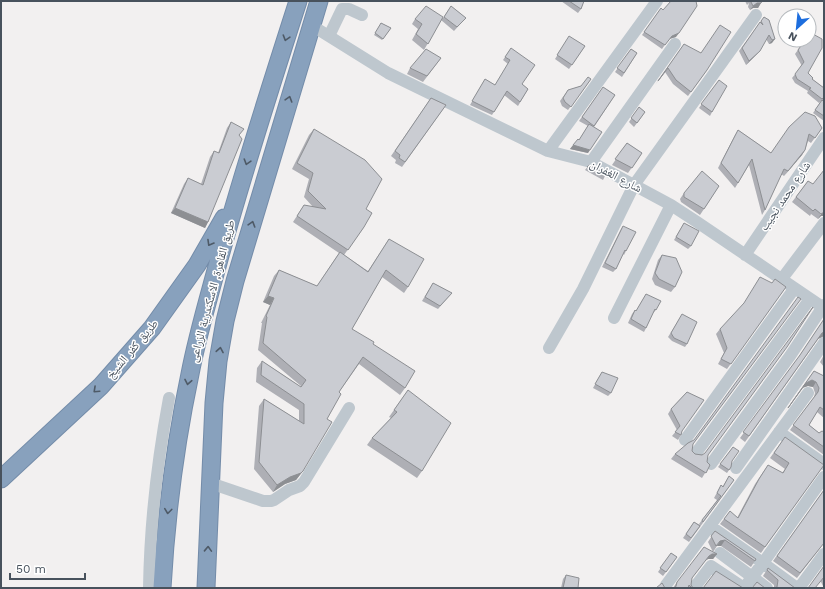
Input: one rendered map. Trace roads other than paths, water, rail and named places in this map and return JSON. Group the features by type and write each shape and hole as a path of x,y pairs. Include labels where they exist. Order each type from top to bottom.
{"highway":[{"name":"طريق القاهرة, الاسكندرية الزراعى","path":"162,588 164,540 179,430 190,374 203,319 236,198 298,1"},
{"name":"طريق القاهرة, الاسكندرية الزراعى","path":"206,588 214,403 218,361 225,321 234,281 318,1"},
{"name":"طريق كفر الشيخ","path":"1,479 101,386 152,328 197,264 236,198"}],"street":[{"path":"548,151 657,1"},
{"path":"329,36 342,9 349,9 362,15"},
{"path":"549,348 583,289 634,185 756,15"},
{"name":"شارع الغفران","path":"311,25 388,74 548,151 592,162 671,205 794,289 823,307"},
{"path":"592,162 675,44"},
{"name":"شارع محمد نجيب","path":"745,255 824,138"},
{"path":"614,318 671,205"},
{"path":"781,280 824,224"},
{"path":"685,440 794,289"},
{"path":"696,454 810,299"},
{"path":"711,464 790,356 823,307"},
{"path":"736,468 824,343"},
{"path":"666,588 669,581 808,393"},
{"path":"149,588 153,499 169,398"},
{"path":"210,483 263,502 274,500 288,490 300,486 304,482 349,408"},
{"path":"779,432 824,464"},
{"path":"694,588 711,566 744,588 824,477"},
{"path":"710,526 798,588 824,554"},
{"path":"720,553 767,588"}]}
